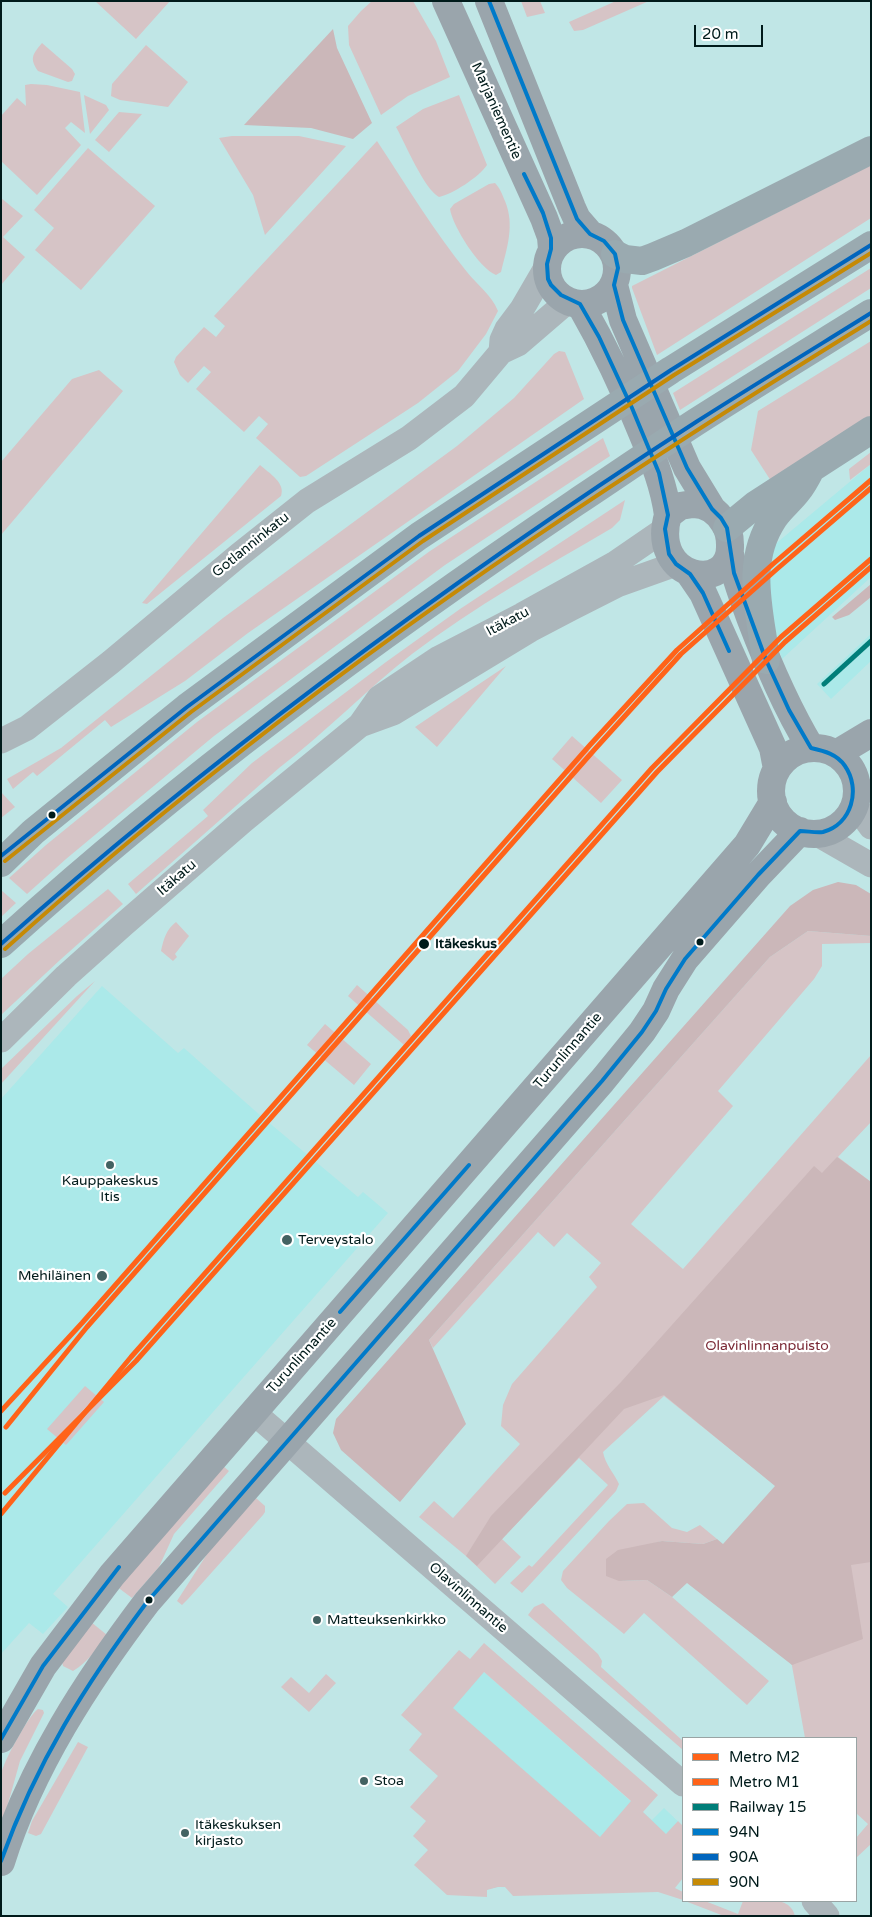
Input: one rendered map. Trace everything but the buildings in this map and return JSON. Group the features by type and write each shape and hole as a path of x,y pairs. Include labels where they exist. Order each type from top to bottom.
{"highway":[{"path":"615,254 625,259 642,261 686,244 871,150"},
{"path":"1,856 187,707 419,536 671,370 871,245"},
{"path":"1,944 76,876 172,797 335,671 455,584 688,427 871,313"},
{"path":"717,521 755,505 871,430"},
{"path":"766,660 755,580 759,557 764,536 775,516 798,491 811,469"},
{"path":"1,863 33,832"}],"main road":[{"name":"Marjaniementie","path":"446,1 544,218 551,237 550,258"},
{"path":"489,1 572,208 590,234 604,241 615,254 618,268 614,285 605,296 593,302 574,303"},
{"path":"590,234 575,234 563,239 550,258 548,281 557,294 574,303 599,337 659,473 666,514 668,548 703,593 773,748 777,769"},
{"path":"614,285 623,320 687,468 717,521 766,660 790,710 824,751 843,758 853,772 861,789 846,819 833,830 808,833 792,828 780,817 772,802 772,785 777,769 782,762 795,752 824,751 871,733"},
{"path":"666,514 687,504 699,504 717,521 726,563 716,571 704,575 683,569"},
{"name":"Turunlinnantie","path":"1,1739 43,1666 108,1580 747,845 772,802"},
{"path":"1,1862 20,1811 42,1765 78,1699 108,1653 147,1602 602,1081 642,1032 685,959 758,875 808,833"}],"street":[{"name":"Gotlanninkatu","path":"501,352 502,340 507,329 522,309 550,258"},
{"name":"Gotlanninkatu","path":"1,741 27,728 111,662 307,501 409,438 464,396 501,352 518,344 574,303"},
{"name":"Itäkatu","path":"1,1040 66,976 129,920 244,820 360,725 380,698 439,658 614,564 666,514"},
{"name":"Itäkatu","path":"360,725 392,713 530,630 617,585 683,569"},
{"path":"861,789 871,828"},
{"path":"808,833 871,865"},
{"name":"Olavinlinnantie","path":"253,1412 682,1783"},
{"path":"815,1902 827,1916"}],"shaded area":[{"path":"871,464 871,577 782,659 774,633 767,551"},
{"path":"871,634 871,661 831,699 817,684"},
{"path":"102,986 178,1053 184,1048 261,1116 358,1197 363,1192 388,1213 53,1594 68,1607 43,1634 29,1623 1,1654 1,1099"},
{"path":"459,1650 652,1820 664,1808 682,1825 682,1871 529,1888 498,1887 486,1890 446,1775 428,1733"}],"green space":[{"path":"95,1 170,1 136,39"},
{"path":"372,1 413,1 436,41 450,77 408,96 381,115 349,45 348,26"},
{"path":"521,1 540,1 545,13 527,17"},
{"path":"616,1 649,1 583,30 574,31 569,22"},
{"path":"333,29 337,48 372,123 353,139 311,128 244,125"},
{"path":"42,43 72,69 75,74 72,81 68,82 38,71 33,56"},
{"path":"146,45 188,82 168,107 120,100 111,96 112,84"},
{"path":"25,85 47,85 80,92 85,133 71,122 65,128 81,145 37,195 1,161 1,116 17,98 26,106"},
{"path":"84,95 106,105 109,110 90,134"},
{"path":"459,95 487,165 478,175 465,184 439,197 421,176 396,127 423,109"},
{"path":"119,112 142,114 109,152 95,140"},
{"path":"232,136 299,136 346,146 265,235 253,195 219,138"},
{"path":"377,141 420,208 467,272 488,295 498,311 486,334 458,371 418,403 306,476 300,477 256,438 268,424 259,416 244,432 196,389 211,372 204,366 188,383 180,375 174,362 176,357 204,327 216,337 225,326 214,316"},
{"path":"88,148 155,206 81,290 35,250 54,228 34,210"},
{"path":"871,165 871,218 657,355 632,286"},
{"path":"495,183 500,189 508,210 510,228 501,272 496,275 482,264 461,236 450,209 454,204 489,184"},
{"path":"1,198 23,216 3,237 25,257 1,285"},
{"path":"871,268 871,288 680,410 673,393"},
{"path":"871,341 871,418 771,481 751,450 758,411"},
{"path":"559,351 565,352 584,399 248,633 185,681 111,727 105,720 37,776 33,772 13,789 7,779 61,748 223,618 457,446 514,398 554,354"},
{"path":"99,370 123,391 1,535 1,462 72,379"},
{"path":"603,438 610,456 445,565 214,736 66,859 27,894 9,878 46,845 197,722 430,551"},
{"path":"871,452 871,464 850,480 849,469"},
{"path":"260,465 279,483 282,491 281,496 147,604 142,603"},
{"path":"625,500 620,520 612,528 535,573 436,636 378,682 136,894 128,884 208,816 203,810 252,763 460,609"},
{"path":"871,584 871,597 849,615 835,620 832,617"},
{"path":"506,666 437,747 415,727"},
{"path":"572,736 622,780 601,803 552,759"},
{"path":"1,792 15,807 1,818"},
{"path":"838,882 856,885 871,894 871,936 808,931 770,957 429,1340 466,1424 400,1502 341,1450 333,1433 336,1419 790,906 813,890"},
{"path":"108,889 123,904 1,1015 1,979 28,954"},
{"path":"1,890 16,903 1,917"},
{"path":"176,922 189,936 175,954 177,957 173,961 161,951 166,935"},
{"name":"Olavinlinnanpuisto","path":"808,931 871,936 871,943 822,944 822,966 814,979 718,1091 733,1106 631,1224 683,1269 871,1055 871,1122 838,1157 871,1182 871,1844 857,1857 857,1837 868,1824 857,1814 857,1737 805,1737 785,1627 792,1499 664,1396 603,1452 619,1484 616,1491 522,1593 510,1583 529,1565 532,1567 608,1485 579,1458 502,1539 521,1557 495,1584 466,1556 419,1517 434,1501 453,1518 520,1444 501,1426 503,1405 512,1384 597,1287 589,1277 601,1263 567,1233 554,1247 538,1232 433,1348 429,1340 770,957"},
{"path":"95,981 1,1084 1,1069"},
{"path":"357,985 408,1030 411,1036 404,1045 348,996"},
{"path":"325,1024 371,1064 354,1085 307,1045"},
{"name":"Olavinlinnanpuisto","path":"837,1157 871,1182 871,1562 851,1565 863,1639 792,1665 687,1583 672,1597 647,1580 619,1581 606,1576 606,1559 618,1550 662,1541 703,1544 717,1539 723,1544 775,1486 664,1395 624,1409 477,1566 466,1556 491,1516 621,1382 814,1166 822,1173"},
{"path":"85,1386 104,1402 66,1445 47,1429"},
{"path":"223,1466 229,1471 174,1534 159,1567 132,1598 116,1586"},
{"path":"256,1498 265,1506 263,1515 182,1605 177,1601 209,1551"},
{"path":"644,1503 672,1528 687,1532 700,1525 717,1539 703,1544 662,1541 640,1547 619,1581 647,1580 672,1597 769,1681 747,1705 644,1613 624,1634 567,1588 561,1580 563,1571 627,1504"},
{"path":"543,1603 598,1654 602,1661 601,1667 682,1740 682,1749 528,1615 534,1607"},
{"path":"91,1622 107,1635 88,1659 73,1671 63,1666 62,1662"},
{"path":"484,1643 658,1795 643,1812 666,1834 678,1821 682,1825 682,1879 675,1888 682,1892 682,1900 658,1892 513,1896 505,1887 487,1890 487,1897 447,1895 414,1865 428,1850 413,1836 426,1821 410,1807 438,1776 409,1750 422,1734 401,1715 459,1650 470,1659","holes":["484,1672 631,1801 600,1837 453,1708"]},
{"path":"326,1674 336,1683 309,1712 281,1687 291,1677 309,1693"},
{"path":"38,1709 43,1710 44,1713 20,1761 4,1818 1,1817 1,1774 17,1739 28,1720"},
{"path":"78,1742 88,1747 41,1834 36,1836 28,1833 32,1821"},
{"path":"688,1902 708,1902 738,1914 743,1902 781,1902 787,1904 792,1909 795,1916 724,1916"}],"metro line":[{"name":"M2","path":"1,1411 82,1323 590,745 677,650 871,480"},
{"name":"M1","path":"6,1427 87,1327 595,749 681,654 871,488"},
{"name":"M2","path":"1,1514 131,1357 652,768 781,637 871,559"},
{"name":"M1","path":"5,1493 136,1361 657,772 785,642 871,567"}],"rail line":[{"name":"15","path":"824,684 871,641"}],"transit line":[{"name":"94N","path":"1,1861 30,1791 64,1726 103,1664 147,1602 602,1081 642,1032 685,959 758,875 800,831 823,832 833,828 841,822 851,805 852,785 850,775 845,766 834,756 811,748 789,710 766,660 734,573 727,528 712,509 687,468 623,320 614,285 618,268 615,254 604,241 590,234 577,219 489,1"},
{"name":"94N","path":"524,174 543,213 551,238 551,249 547,264 548,279 561,295 580,304 599,337 632,408 659,473 668,515 665,529 669,554 676,564 690,574 703,593 729,651"},
{"name":"90A","path":"1,856 187,707 419,536 671,370 871,245"},
{"name":"90N","path":"5,861 191,712 423,541 674,375 871,253"},
{"name":"90A","path":"1,944 167,803 252,735 427,605 605,482 718,408 871,313"},
{"name":"90N","path":"5,949 106,860 290,713 370,653 451,595 617,482 871,321"},
{"name":"94N","path":"340,1312 469,1165"},
{"name":"94N","path":"1,1739 43,1666 119,1567"}],"place":[{"name":"Itäkeskus","path":"424,944"},
{"name":"Kauppakeskus Itis","path":"110,1165"},
{"name":"Terveystalo","path":"287,1240"},
{"name":"Mehiläinen","path":"102,1276"},
{"name":"Matteuksenkirkko","path":"317,1620"},
{"name":"Stoa","path":"364,1781"},
{"name":"Itäkeskuksen kirjasto","path":"185,1833"}]}
